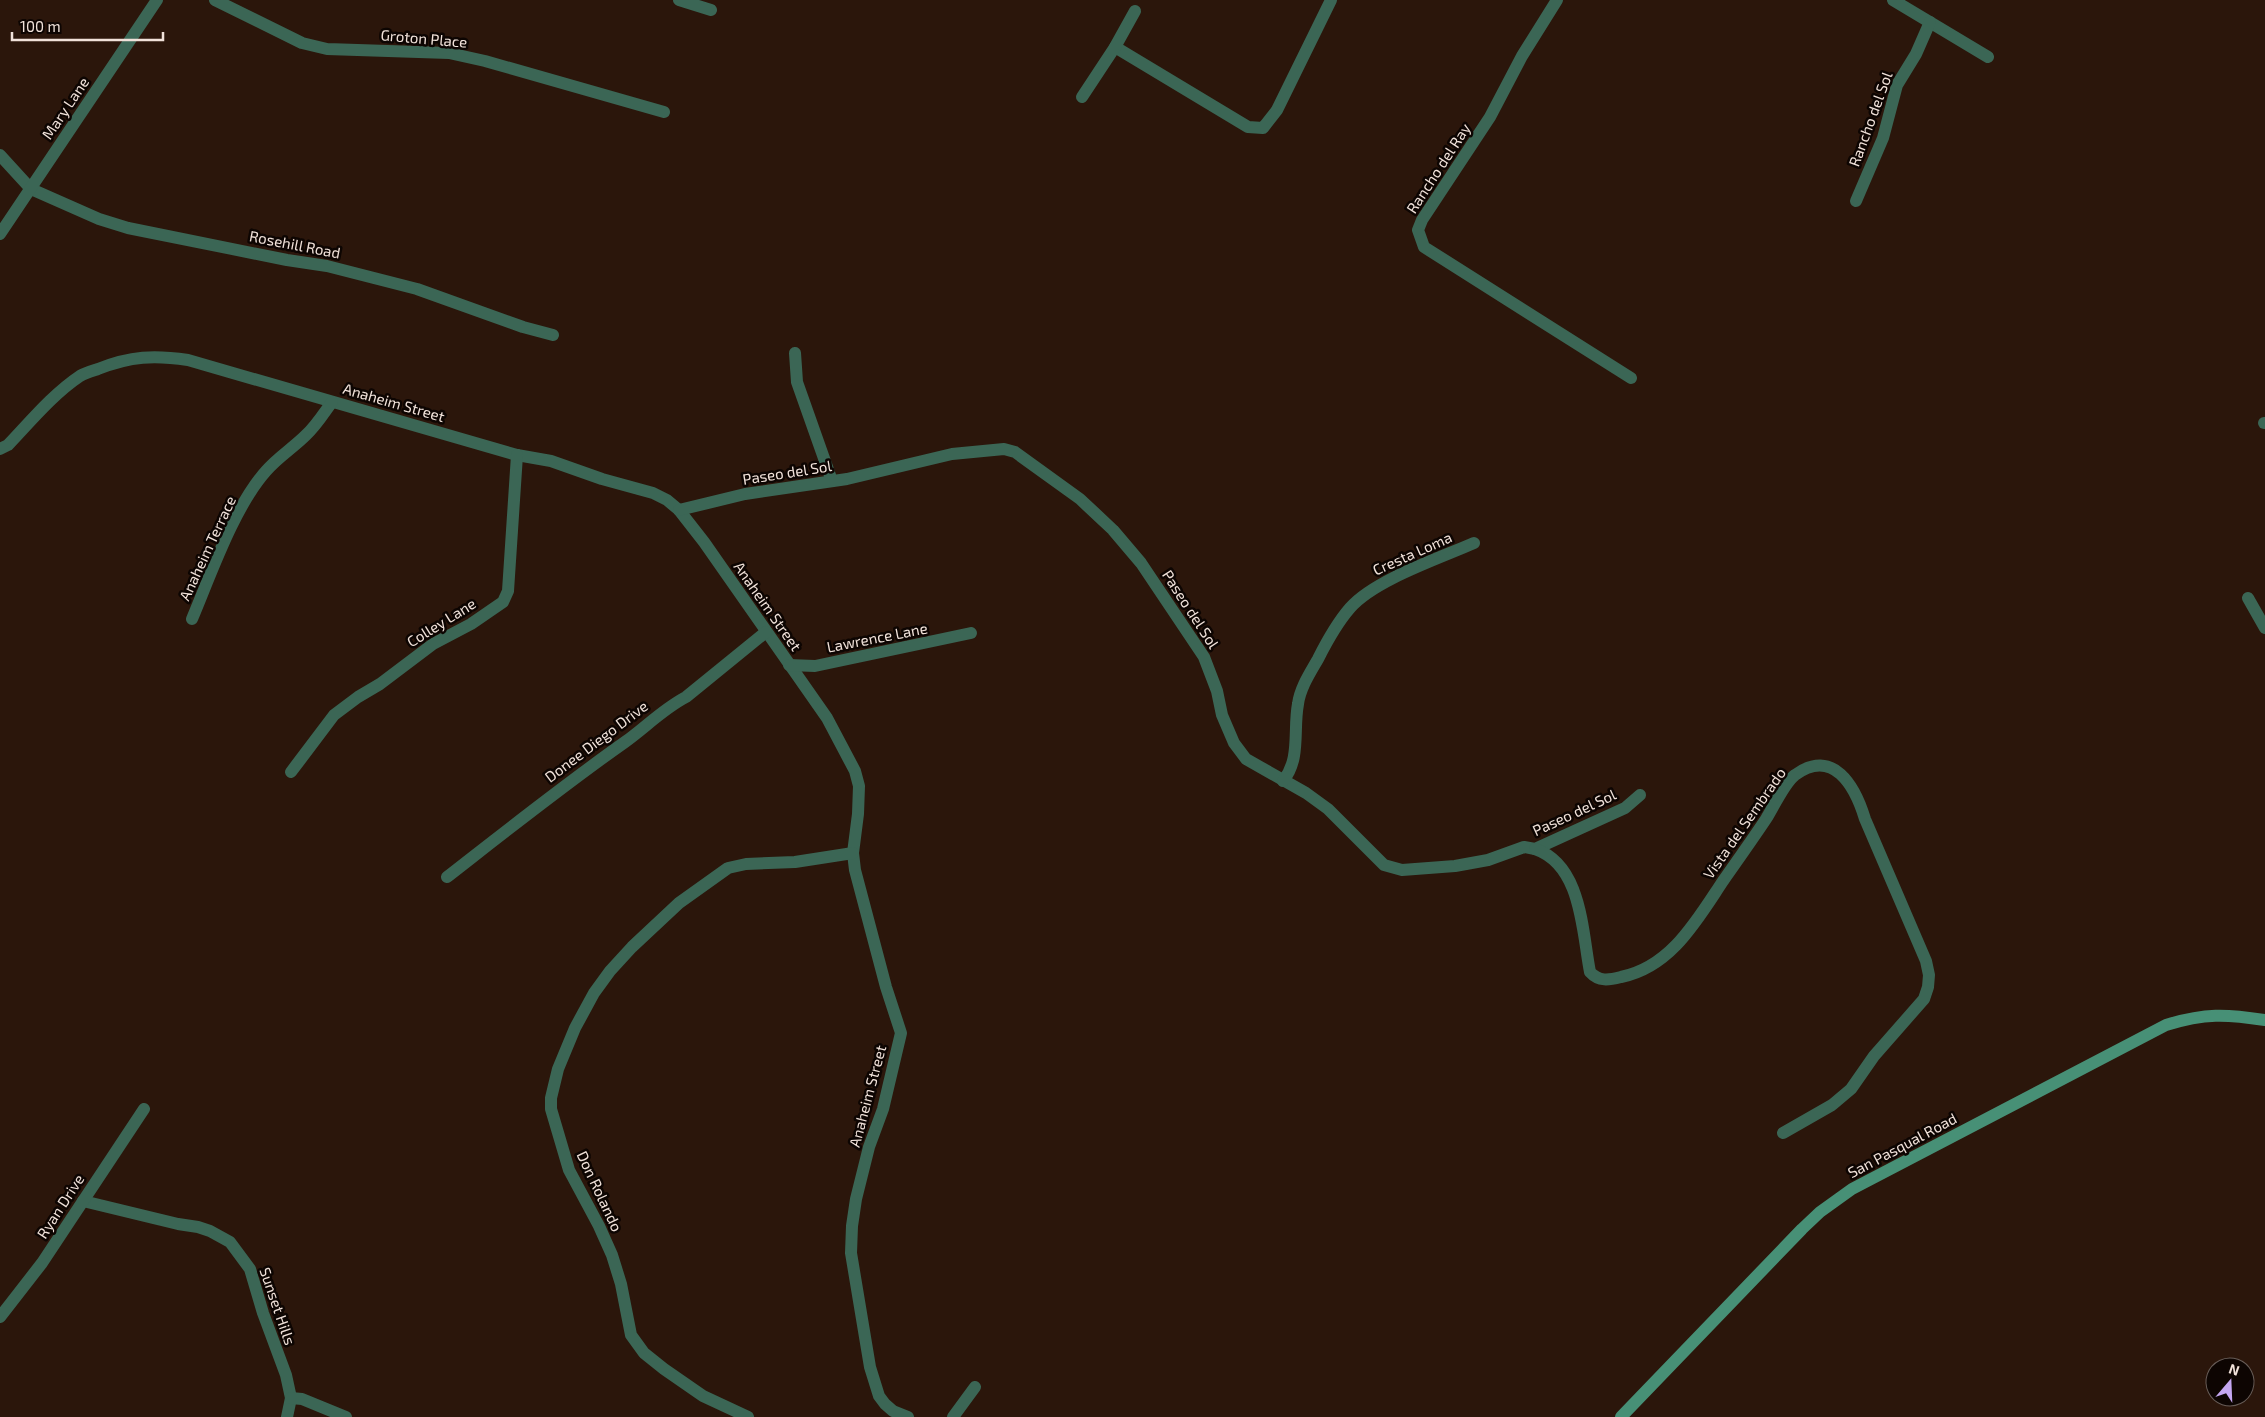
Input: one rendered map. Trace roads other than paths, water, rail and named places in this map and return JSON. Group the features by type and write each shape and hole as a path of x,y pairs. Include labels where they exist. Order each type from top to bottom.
{"main road":[{"name":"San Pasqual Road","path":"1621,1417 1802,1229 1820,1212 1852,1190 2166,1025 2194,1016 2230,1014 2265,1020"}],"street":[{"name":"Mary Lane","path":"0,234 157,0"},
{"name":"Groton Place","path":"216,0 302,42 327,49 448,53 484,61 664,112"},
{"path":"679,0 711,10"},
{"path":"1115,47 1248,127 1262,128 1277,110 1331,0"},
{"name":"Rancho del Ray","path":"1557,0 1522,56 1490,117 1422,220 1418,230 1424,247 1631,378"},
{"path":"1893,0 1988,57"},
{"path":"1082,97 1115,47 1135,11"},
{"name":"Rancho del Sol","path":"1856,201 1882,138 1897,85 1916,54 1930,22"},
{"path":"0,155 31,189"},
{"name":"Rosehill Road","path":"31,189 95,218 128,228 353,272 417,289 523,327 552,335"},
{"path":"795,353 796,382 832,481"},
{"name":"Anaheim Street","path":"0,449 8,445 52,400 80,376 117,362 135,358 163,357 188,360 517,455 551,461 602,479 653,493 668,500 679,510 704,542 828,718 855,771 859,786 858,814 853,852 855,870 886,987 901,1033 883,1109 870,1147 856,1199 851,1253 870,1367 880,1396 885,1404 894,1411 908,1417"},
{"name":"Anaheim Terrace","path":"192,619 224,542 248,497 265,472 280,456 307,435 332,402"},
{"name":"Paseo del Sol","path":"679,510 744,494 832,481 952,454 1004,449 1015,452 1080,499 1113,530 1141,563 1204,657 1218,691 1222,715 1234,743 1246,759 1306,793 1328,809 1384,865 1402,870 1455,866 1488,860 1524,847 1535,849 1625,808 1640,795"},
{"name":"Colley Lane","path":"291,772 334,715 358,697 380,684 433,644 471,624 503,602 508,591 517,455"},
{"name":"Cresta Loma","path":"1283,781 1295,760 1295,723 1298,702 1303,687 1332,633 1351,607 1374,588 1474,543"},
{"path":"2248,598 2265,628"},
{"name":"Donee Diego Drive","path":"447,877 578,775 628,740 672,704 686,696 766,632"},
{"name":"Lawrence Lane","path":"789,665 815,666 971,633"},
{"name":"Vista del Sembrado","path":"1535,849 1545,852 1555,860 1572,884 1590,972 1594,977 1605,981 1625,977 1647,968 1669,953 1688,933 1793,776 1807,768 1821,764 1833,768 1845,778 1859,799 1864,819 1926,961 1929,975 1928,987 1924,999 1874,1056 1851,1089 1832,1105 1783,1133"},
{"name":"Don Rolando","path":"748,1417 703,1396 644,1353 631,1335 621,1284 612,1255 569,1170 551,1109 551,1098 558,1069 575,1028 594,993 610,971 632,947 679,903 728,868 746,864 795,862 853,852"},
{"name":"Ryan Drive","path":"0,1317 42,1263 144,1109"},
{"name":"Sunset Hills","path":"83,1202 178,1224 198,1226 230,1242 250,1269 263,1313 286,1375 291,1398 287,1417"},
{"path":"953,1417 975,1387"},
{"path":"291,1398 302,1399 346,1417"}]}
